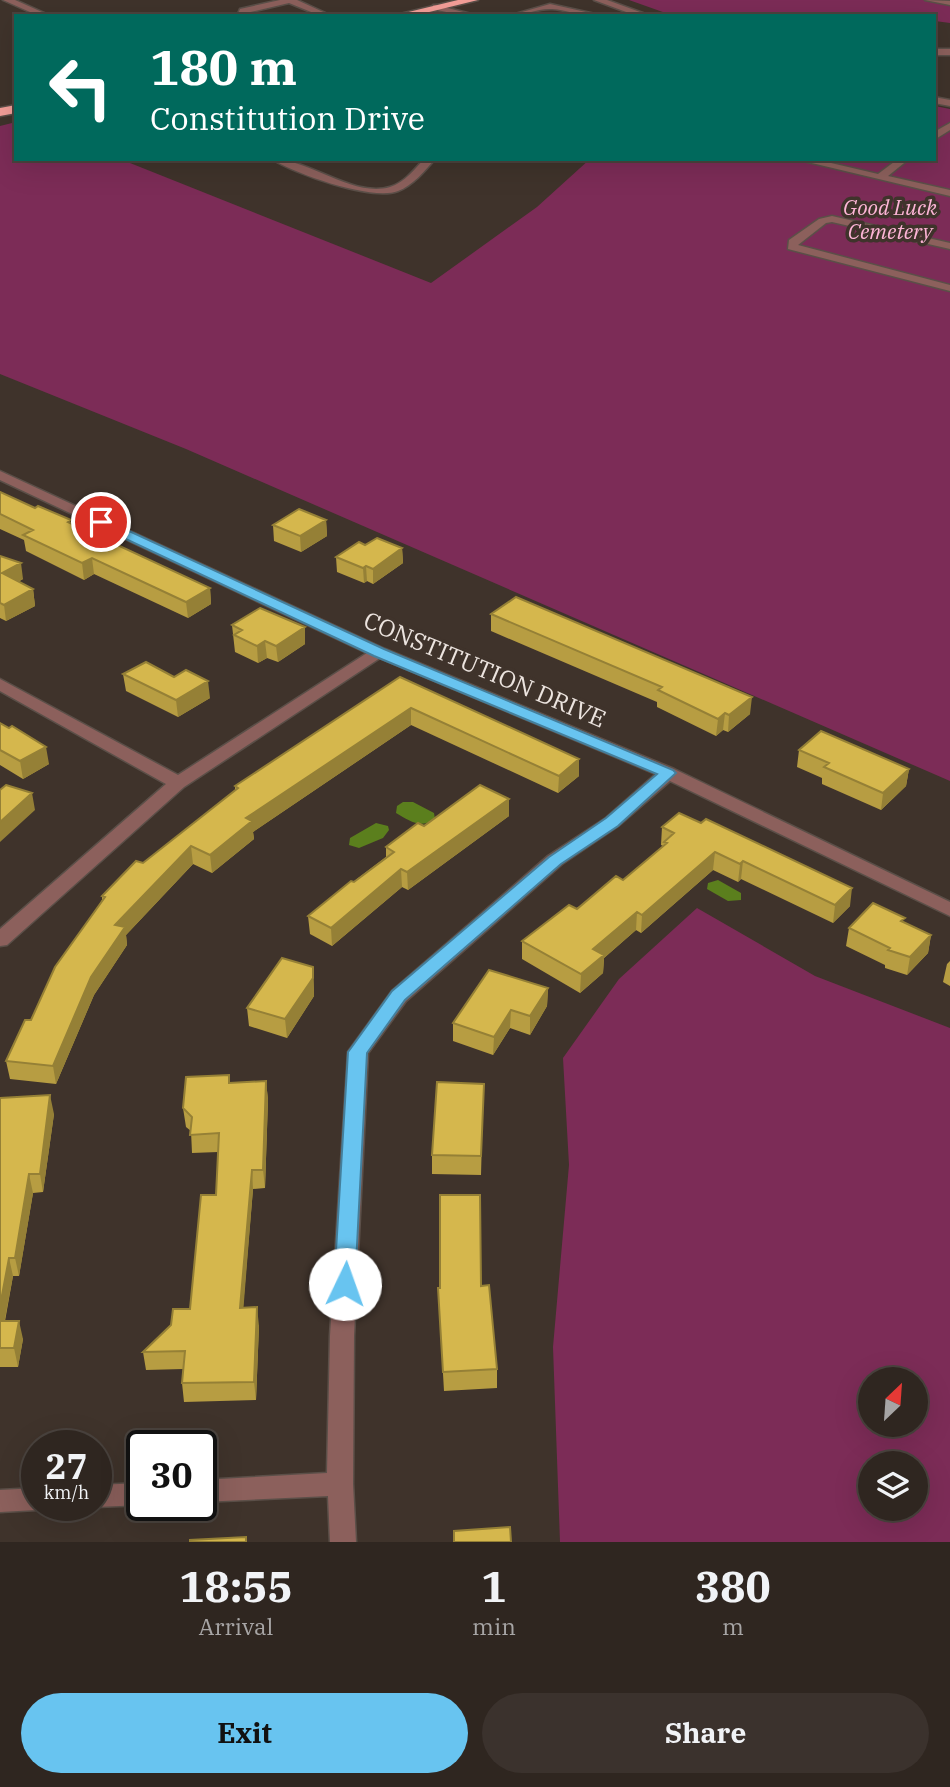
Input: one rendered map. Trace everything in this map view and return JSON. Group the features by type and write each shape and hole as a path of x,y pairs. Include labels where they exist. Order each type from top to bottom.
{"highway":[{"path":"409,14 452,2 473,0"}],"street":[{"path":"7,0 42,14"},
{"path":"598,0 641,14"},
{"name":"CONSTITUTION DRIVE","path":"0,475 379,652 668,773 950,910"},
{"path":"0,940 178,783 379,652"},
{"path":"0,684 178,783"},
{"path":"343,1542 340,1484 342,1336 358,1052 398,996 555,860 612,822 668,773"},
{"path":"217,1490 340,1484"},
{"path":"0,1501 21,1500"}],"lane":[{"path":"242,14 243,11 290,0 323,14"},
{"path":"929,0 950,2"},
{"path":"520,14 550,6 584,14"},
{"path":"436,7 466,14"},
{"path":"283,161 335,180 379,191 400,186 428,161"},
{"path":"808,161 950,193"},
{"path":"879,178 901,161"},
{"path":"950,246 832,219 823,221 793,242 792,247 950,288"}],"green space":[{"path":"629,0 950,0 950,23 936,21 936,14 668,14"},
{"name":"Good Luck Cemetery","path":"936,106 950,109 950,781 186,449 0,374 0,126 14,122 14,161 125,161 431,283 537,207 588,161 936,161"},
{"path":"697,908 815,976 950,1028 950,1542 560,1542 553,1347 569,1165 563,1058 619,979"}],"shaded area":[{"path":"403,802 413,802 434,813 435,819 420,824 406,819 396,813 397,806"},
{"path":"376,823 388,826 389,830 383,838 359,848 349,845 350,838"},
{"path":"718,880 741,893 741,900 728,901 707,889 708,883"}],"building":[{"path":"0,492 71,520 68,522 210,588 186,602 92,558 82,563 23,535 33,530 0,514"},
{"path":"299,509 326,520 300,536 273,525"},
{"path":"377,538 402,548 373,569 366,566 363,568 336,557 359,542 365,545"},
{"path":"0,556 21,563 2,573 33,589 4,605 0,603"},
{"path":"516,597 752,697 729,715 725,713 718,719 658,690 662,687 491,614"},
{"path":"260,608 305,627 276,646 265,641 257,646 234,635 242,630 232,625"},
{"path":"146,662 174,677 186,670 208,681 176,700 123,674"},
{"path":"400,677 579,759 559,776 411,708 246,818 252,821 210,855 191,846 115,925 125,927 91,977 53,1066 6,1061 25,1020 31,1020 55,967 105,897 102,896 136,861 143,863 238,788 235,786"},
{"path":"0,723 9,728 12,726 46,747 20,761 0,750"},
{"path":"821,731 909,769 883,793 824,767 829,763 799,750"},
{"path":"6,785 32,793 0,822 0,790"},
{"path":"480,785 509,799 407,872 401,869 331,928 308,916 351,881 354,882 394,852 386,847 418,823 424,826"},
{"path":"679,813 701,823 706,819 852,888 835,905 743,861 740,864 715,852 642,915 637,912 593,949 604,955 581,974 522,941 569,905 577,909 616,876 623,880 667,843 664,842 674,833 662,827"},
{"path":"873,903 905,918 901,921 931,935 910,957 888,950 890,948 849,928"},
{"path":"282,958 313,967 313,978 285,1019 247,1008"},
{"path":"489,970 548,988 530,1016 511,1010 494,1037 453,1023"},
{"path":"229,1075 229,1083 266,1081 263,1170 252,1170 240,1308 257,1307 254,1382 182,1383 185,1351 143,1352 171,1325 173,1309 190,1309 201,1195 216,1195 219,1133 190,1135 192,1117 183,1108 186,1077"},
{"path":"437,1082 484,1084 481,1156 432,1155"},
{"path":"50,1095 40,1174 29,1174 15,1258 9,1258 0,1306 0,1098"},
{"path":"440,1195 480,1195 481,1286 489,1285 497,1369 443,1372 438,1288"},
{"path":"0,1321 19,1321 14,1348 0,1348"},
{"path":"510,1527 511,1542 454,1542 454,1531"},
{"path":"246,1537 246,1542 190,1542 190,1540"}],"route":[{"path":"101,522 379,652 668,773 612,822 555,860 398,996 358,1052 345,1284"}]}
